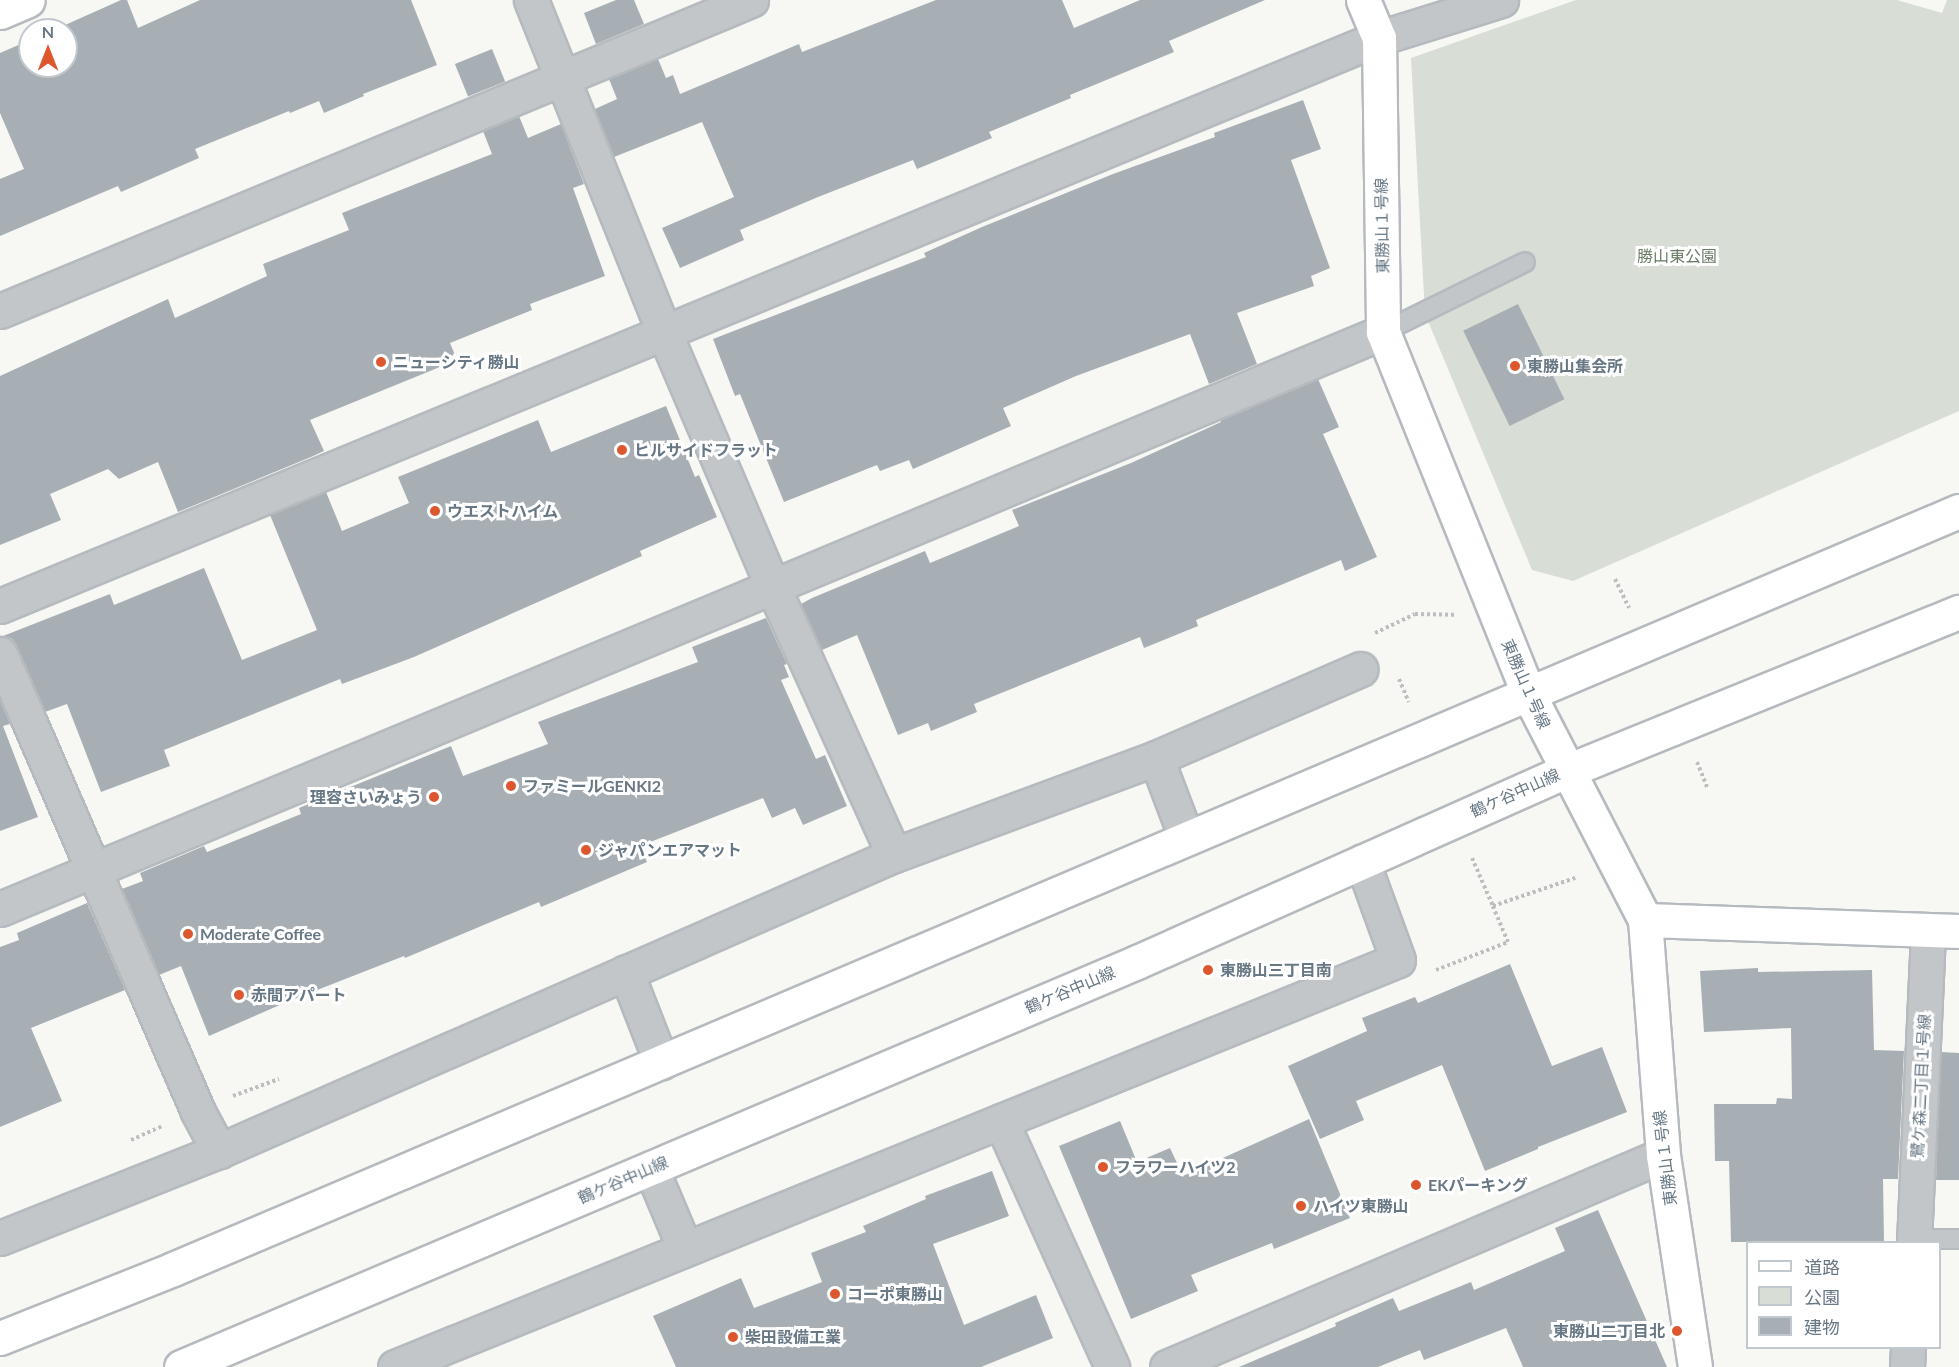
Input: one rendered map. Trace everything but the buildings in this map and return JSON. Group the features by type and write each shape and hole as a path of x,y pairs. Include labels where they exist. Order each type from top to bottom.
{"street":[{"path":"0,12 28,0"},
{"path":"531,0 663,332 772,585 894,855"},
{"path":"0,311 751,0"},
{"name":"東勝山１号線","path":"1363,0 1379,38 1383,332 1528,693 1645,920 1663,1155 1695,1367"},
{"path":"0,606 1379,38 1501,0"},
{"path":"0,909 1383,332"},
{"path":"0,1338 173,1269 1186,837 1959,511"},
{"name":"鶴ケ谷中山線","path":"181,1367 1137,962 1567,771 1959,612"},
{"path":"0,654 93,872 198,1110 219,1151"},
{"path":"0,1238 219,1151 894,855 1156,758 1361,669"},
{"path":"1156,758 1186,837"},
{"path":"395,1367 1398,960 1362,861"},
{"path":"1645,920 1943,931"},
{"name":"鷺ケ森二丁目１号線","path":"1914,1241 1943,931"},
{"path":"626,972 661,1062"},
{"path":"1001,1121 1112,1367"},
{"path":"1167,1367 1663,1155"},
{"path":"651,1168 685,1249"},
{"path":"1907,1367 1908,1349"}],"lane":[{"path":"1383,332 1526,262"},
{"path":"1914,1241 1959,1239"}],"path":[{"path":"1615,579 1629,610"},
{"path":"1697,762 1708,789"},
{"path":"1472,858 1493,906"}],"green space":[{"name":"勝山東公園","path":"1576,0 1897,0 1942,13 1947,0 1959,0 1959,411 1573,581 1532,570 1425,314 1411,58"}],"place":[{"name":"ニューシティ勝山","path":"381,362"},
{"name":"東勝山集会所","path":"1515,366"},
{"name":"ヒルサイドフラット","path":"622,450"},
{"name":"ウエストハイム","path":"435,511"},
{"name":"ファミールGENKI2","path":"511,786"},
{"name":"理容さいみょう","path":"434,797"},
{"name":"ジャパンエアマット","path":"586,850"},
{"name":"Moderate Coffee","path":"188,934"},
{"name":"東勝山三丁目南","path":"1208,970"},
{"name":"赤間アパート","path":"239,995"},
{"name":"フラワーハイツ2","path":"1103,1167"},
{"name":"EKパーキング","path":"1416,1185"},
{"name":"ハイツ東勝山","path":"1301,1206"},
{"name":"コーポ東勝山","path":"835,1294"},
{"name":"東勝山二丁目北","path":"1677,1331"},
{"name":"柴田設備工業","path":"733,1337"}]}
